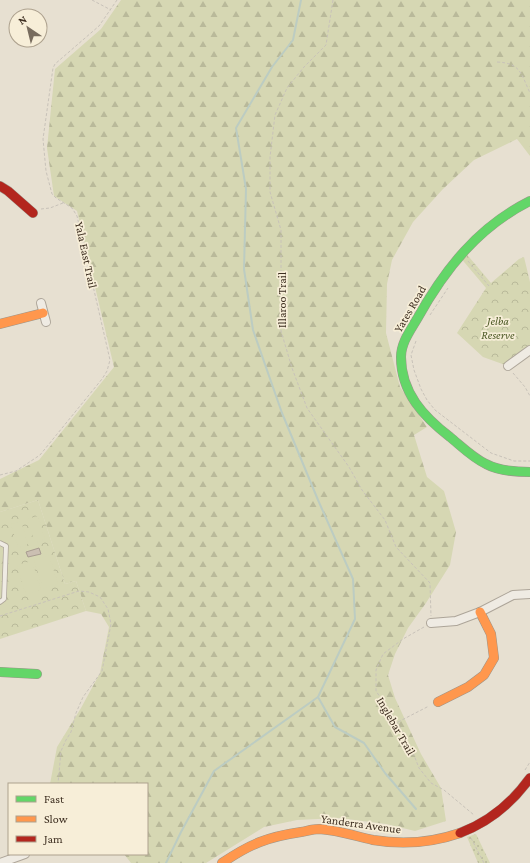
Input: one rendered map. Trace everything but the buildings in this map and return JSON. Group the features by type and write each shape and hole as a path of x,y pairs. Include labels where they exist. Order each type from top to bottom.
{"street":[{"path":"0,186 32,212"},
{"name":"Yates Road","path":"530,200 509,212 490,226 461,253 422,309 406,338 401,355 404,374 410,393 426,416 485,464 504,470 530,472"},
{"path":"0,324 42,308 46,322"},
{"path":"508,366 530,350"},
{"path":"431,623 456,621 480,612 514,595 530,594"},
{"path":"438,702 468,687 484,675 494,658 491,634 480,612"},
{"path":"0,672 37,674"},
{"name":"Yanderra Avenue","path":"222,863 240,850 275,836 317,829 379,841 412,843 440,839 468,830 492,816 510,803 525,787 530,778"},
{"path":"0,863 22,855"}],"lane":[{"path":"0,543 6,546 4,599 0,602"}],"path":[{"path":"92,0 111,10"},
{"name":"Yala East Trail","path":"0,475 16,471 40,455 102,379 110,365 78,216 72,208 56,198 51,190 46,171 43,139 53,68 55,64 99,26 118,0"},
{"name":"Illaroo Trail","path":"333,0 326,45 304,67 287,88 275,115 270,157 270,192 281,230 281,331 307,408 349,467 362,490 385,520 396,547 430,583 431,623"},
{"path":"497,62 509,63 519,69 530,93"},
{"path":"32,212 63,203"},
{"path":"464,263 467,260 490,286"},
{"path":"428,319 450,284"},
{"path":"418,335 411,355 414,370 420,389 435,410 491,453 514,461 530,462"},
{"path":"508,366 525,386 530,396"},
{"path":"0,616 79,591 89,592 100,597 108,609 111,624 102,671 83,697 76,713 71,732 61,751 58,783"},
{"name":"Inglebar Trail","path":"431,623 413,633 383,654 376,670 376,691 397,722 420,768 431,783 444,790 467,808"},
{"path":"397,722 438,702"},
{"path":"468,830 484,863"}],"green space":[{"path":"121,0 530,0 530,156 517,139 474,160 443,189 413,222 392,260 387,284 386,333 400,387 427,427 414,435 427,477 444,491 456,532 450,565 408,628 395,654 388,675 395,698 421,754 441,788 446,821 415,831 386,824 339,818 297,820 264,827 206,863 131,863 125,855 148,855 148,783 50,783 57,747 100,673 109,627 101,614 86,611 76,581 65,584 38,500 0,512 0,479 39,460 114,367 77,211 54,196 47,148 55,69 101,29"},
{"name":"Jelba Reserve","path":"464,251 491,283 519,259 524,257 530,282 530,350 508,366 483,357 457,333 486,288 459,256"},
{"path":"38,500 65,584 76,581 86,611 0,639 0,512"},
{"path":"38,516 45,539 35,543 27,519"},
{"path":"21,521 28,544 18,548 11,524"},
{"path":"49,555 58,584 43,589 34,560"},
{"path":"32,561 41,590 26,595 17,565"},
{"path":"476,834 490,863 478,863 467,837"}],"waterway":[{"path":"166,863 214,771 318,697 355,619 353,579 282,413 253,330 244,269 246,189 236,128 272,67 293,40 301,0"},
{"path":"318,697 335,727 364,743 385,773 416,809"}],"traffic: fast":[{"path":"530,201 511,211 494,223 464,251 439,283 404,342 401,352 402,370 405,382 416,403 431,421 472,455 486,464 507,471 530,472"},
{"path":"0,672 37,674"}],"traffic: slow":[{"path":"0,324 43,313"},
{"path":"438,702 468,687 484,675 494,658 491,634 480,612"},
{"path":"222,863 259,842 278,836 314,829 346,833 384,842 406,843 428,841 460,833"}],"traffic: jam":[{"path":"0,186 33,213"},
{"path":"460,833 471,829 499,811 516,796 530,778"}]}
